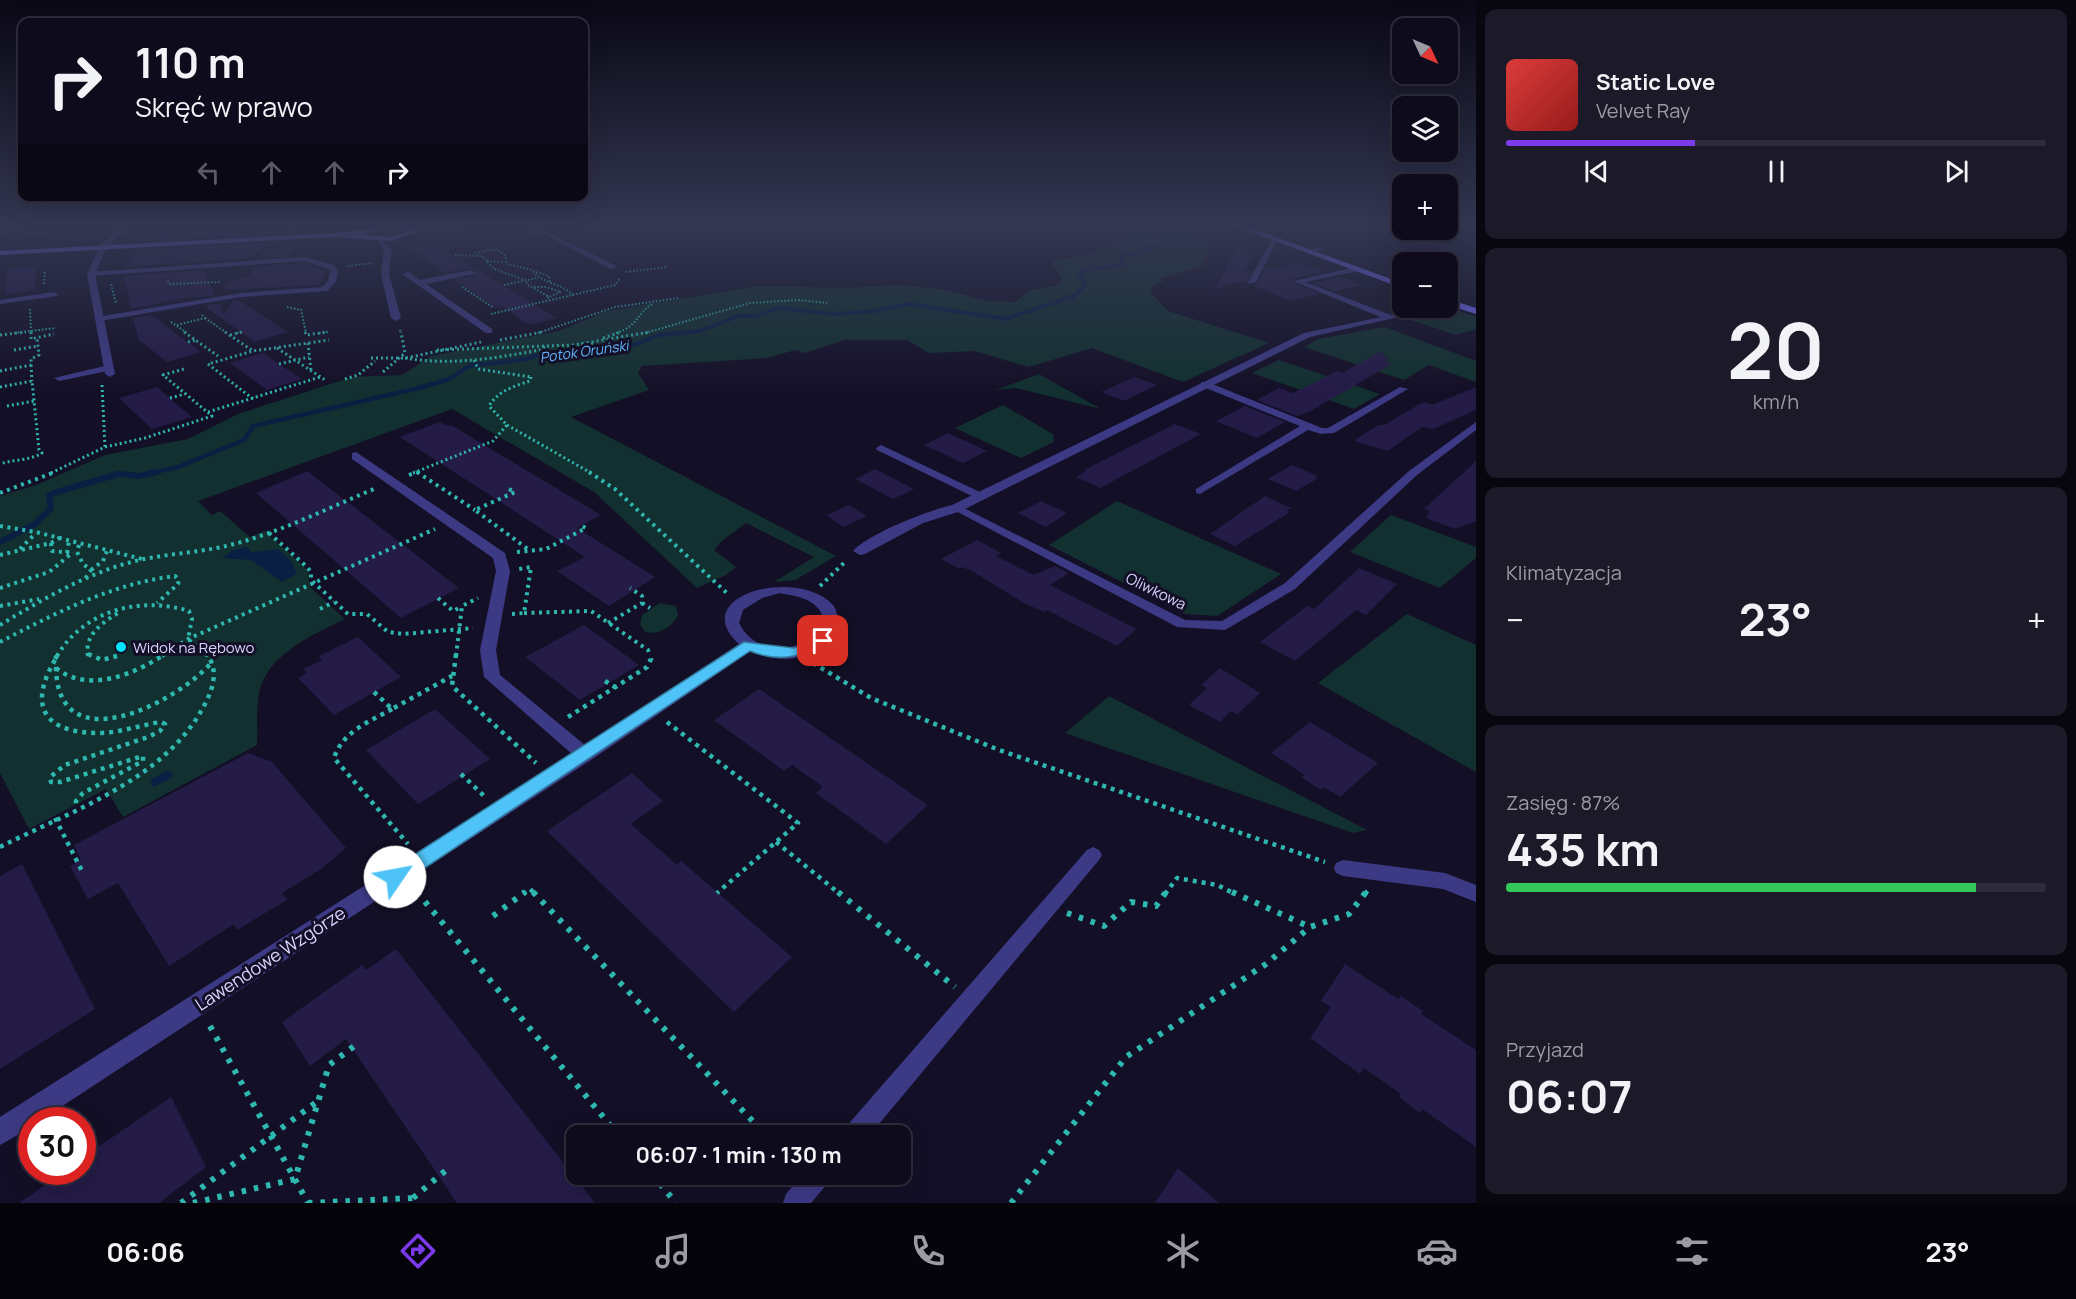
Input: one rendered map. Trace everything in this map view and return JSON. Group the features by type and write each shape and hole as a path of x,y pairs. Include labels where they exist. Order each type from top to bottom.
{"street":[{"path":"93,281 110,371"},
{"path":"387,281 396,318"},
{"path":"1458,306 1476,311"},
{"path":"860,550 935,512 956,508 1307,335 1392,316"},
{"path":"356,456 393,482 447,528 494,551 502,562 488,650 492,677 585,755"},
{"path":"788,590 811,596 830,612 833,622 830,632 823,641 796,652 763,651 749,645 738,636 732,625 732,614 738,604 763,591 788,590"},
{"name":"Lawendowe Wzgórze","path":"0,1132 585,755 749,645"}],"lane":[{"path":"100,319 242,295 324,289 332,281"},
{"path":"415,281 489,332"},
{"path":"1297,281 1388,317"},
{"path":"0,302 54,294"},
{"path":"59,378 110,371"},
{"path":"1204,384 1307,426 1330,431 1403,389"},
{"name":"Oliwkowa","path":"956,508 1182,624 1226,626 1290,585 1413,473 1476,424"},
{"path":"1200,491 1307,426"},
{"path":"881,448 980,496"},
{"path":"862,1125 1093,855"},
{"path":"1343,868 1445,881 1476,894"},
{"path":"795,1203 810,1185"}],"path":[{"path":"169,281 169,284 186,285 220,282"},
{"path":"504,285 521,281"},
{"path":"526,281 528,285 534,287 560,290 544,302"},
{"path":"546,281 566,288 573,295"},
{"path":"471,319 615,285 618,281"},
{"path":"117,306 111,284 119,282"},
{"path":"457,284 494,308 485,310"},
{"path":"186,285 187,290"},
{"path":"534,287 549,297"},
{"path":"462,291 472,294"},
{"path":"498,340 536,334 615,307 679,298"},
{"path":"574,345 646,333 750,303 799,300 827,303"},
{"path":"600,339 631,328 645,308 657,301"},
{"path":"301,306 306,335 328,332"},
{"path":"177,325 205,318 253,351"},
{"path":"383,372 402,357 406,349 396,318"},
{"path":"161,323 172,321 218,356"},
{"path":"0,335 56,328"},
{"path":"230,335 242,332"},
{"path":"30,333 31,339 54,334"},
{"path":"0,464 15,459 32,459 42,453 39,450 31,365 31,359 39,355 38,338"},
{"path":"188,342 197,340"},
{"path":"208,364 253,351 329,340"},
{"path":"371,358 375,360 402,357 488,342"},
{"path":"308,343 311,371"},
{"path":"437,350 593,344"},
{"path":"14,350 38,346"},
{"path":"402,357 428,364 475,364 540,350 545,346"},
{"path":"276,347 325,380"},
{"path":"279,364 309,357"},
{"path":"345,379 358,375 375,360"},
{"path":"203,362 253,399"},
{"path":"475,364 490,373 531,377 530,381 501,392 492,399 489,406 507,425 571,460 615,489 738,604"},
{"path":"0,371 31,365"},
{"path":"0,493 60,470 105,447 145,438 212,416 163,375 184,369"},
{"path":"105,447 100,387 110,371"},
{"path":"208,412 320,377"},
{"path":"0,387 32,381"},
{"path":"171,398 185,394"},
{"path":"7,406 34,401"},
{"path":"0,625 43,598 84,579 144,559 207,550 269,533 493,441 507,425"},
{"path":"449,454 454,457"},
{"path":"417,472 475,510 529,550"},
{"path":"475,510 515,492 509,489"},
{"path":"316,506 323,511"},
{"path":"0,526 23,528 36,533 61,537 79,545 144,559"},
{"path":"511,553 546,549 586,528 582,526"},
{"path":"56,668 66,676 84,680 113,678 144,668 188,639 428,533 447,528"},
{"path":"428,533 447,528"},
{"path":"20,550 21,546 36,533"},
{"path":"269,533 307,567 314,583 348,614 367,614 388,632 403,634 492,627"},
{"path":"0,555 51,543 61,537"},
{"path":"0,588 53,570 67,560 70,553 69,540"},
{"path":"51,543 51,551 78,553"},
{"path":"79,545 78,553 83,564 91,570"},
{"path":"376,548 383,553"},
{"path":"811,596 832,572 860,550"},
{"path":"84,579 103,561 106,551"},
{"path":"514,569 531,567 524,613"},
{"path":"0,642 78,603 128,585 175,576 179,580 178,584 157,603"},
{"path":"630,588 642,596 642,603"},
{"path":"438,598 453,611 483,596"},
{"path":"0,606 43,598"},
{"path":"320,609 334,602"},
{"path":"76,807 76,801 83,793 143,761 143,756 139,755 60,782 51,782 50,777 53,772 65,765 160,731 165,724 161,722 102,732 62,727 51,721 42,711 38,698 46,672 68,637 82,627 124,609 157,603 178,606 189,611 192,619 188,639"},
{"path":"608,623 642,603"},
{"path":"642,603 650,608"},
{"path":"462,606 452,686 536,763"},
{"path":"117,656 103,661 88,656 85,649 88,640 96,630 124,609"},
{"path":"507,614 591,611 648,650 651,658 647,667 564,720 573,726"},
{"path":"0,847 144,771 189,732 216,682 216,670 207,652 188,639"},
{"path":"55,660 57,686 66,708 76,714 91,717 113,717 133,713 159,703 186,688 204,674 212,662"},
{"path":"811,662 871,698 999,750 1343,868"},
{"path":"408,844 334,758 335,749 341,740 452,675"},
{"path":"605,681 615,687"},
{"path":"374,692 392,709"},
{"path":"664,720 798,824 717,893"},
{"path":"461,774 484,796"},
{"path":"55,818 82,871"},
{"path":"776,842 970,999"},
{"path":"1011,1203 1126,1057 1266,964 1310,927 1349,914 1383,873"},
{"path":"1049,907 1104,926 1131,902 1156,906 1177,878 1217,885 1271,912 1310,927"},
{"path":"414,889 610,1125"},
{"path":"493,916 530,889 756,1125"},
{"path":"210,1026 308,1203 413,1201 451,1166"},
{"path":"295,1179 329,1065 357,1044"},
{"path":"181,1203 319,1101"},
{"path":"193,1203 295,1179"},
{"path":"661,1185 676,1203"}],"green space":[{"path":"1060,281 1164,281 1152,285 1150,292 1168,311 1269,343 1183,382 1092,348 1029,367 975,351 929,353 907,340 844,340 805,353 795,350 767,358 642,366 638,373 649,390 571,417 836,556 795,580 774,582 814,557 746,523 723,540 714,550 736,567 726,575 697,588 594,492 452,409 198,501 212,515 220,511 250,537 264,531 305,567 310,587 345,619 293,647 271,667 259,693 257,745 123,817 106,789 29,829 0,773 0,496 36,485 105,455 188,439 238,414 352,377 402,375 431,356 559,331 607,311 757,286 846,288 896,285 941,289 988,301 1015,302 1031,290 1056,286"},
{"path":"1458,311 1476,317 1476,329 1456,335 1405,318 1458,318"},
{"path":"1385,327 1476,361 1476,382 1429,365 1404,380 1304,347 1318,339"},
{"path":"1279,360 1380,394 1354,409 1252,373"},
{"path":"1039,374 1101,409 1016,388 996,390"},
{"path":"1003,405 1053,434 1054,442 1021,458 955,428"},
{"path":"1117,501 1281,574 1217,616 1185,614 1049,545"},
{"path":"1391,515 1476,547 1476,558 1440,588 1350,552"},
{"path":"660,603 676,606 678,616 664,630 645,632 640,625 642,615"},
{"path":"1407,614 1476,645 1476,772 1318,683"},
{"path":"1109,696 1367,830 1353,833 1065,733"}],"water":[{"path":"247,547 251,552 278,549 292,562 297,574 282,582 251,560 223,558 231,551"}],"building":[{"path":"6,281 35,281 34,290 5,295"},
{"path":"125,281 208,281 215,295 195,298 194,296 131,309"},
{"path":"234,281 321,281 319,285 226,290 225,284"},
{"path":"456,281 496,281 557,318 533,324 524,322 503,306 497,308"},
{"path":"1219,281 1241,281 1215,289"},
{"path":"1259,281 1292,281 1319,294 1290,300 1252,285"},
{"path":"1351,281 1361,285 1334,291 1313,283"},
{"path":"238,300 288,332 255,342 204,306 219,303 224,315 233,301"},
{"path":"151,315 201,352 167,362 139,340 133,318"},
{"path":"1382,351 1390,365 1309,412 1297,416 1257,400 1279,388 1293,393 1337,371 1342,373"},
{"path":"263,353 302,379 267,390 230,363"},
{"path":"1135,377 1157,385 1124,401 1101,392"},
{"path":"157,387 192,417 152,429 119,398"},
{"path":"1476,387 1476,410 1433,429 1422,427 1388,451 1354,441 1376,426 1386,424 1418,405 1425,402 1432,405"},
{"path":"1245,406 1285,422 1257,438 1216,421"},
{"path":"440,422 447,426 451,425 601,515 577,528 655,577 609,606 557,571 585,557 400,437"},
{"path":"1175,424 1201,434 1100,488 1076,477 1086,471 1084,470"},
{"path":"948,433 987,451 963,463 924,445"},
{"path":"1476,461 1476,521 1455,529 1426,518 1430,511 1424,509"},
{"path":"1292,465 1318,476 1315,478 1317,479 1296,491 1268,479"},
{"path":"875,469 914,489 893,499 855,479"},
{"path":"307,471 459,588 401,618 256,493"},
{"path":"1265,496 1291,508 1287,510 1290,512 1235,546 1210,534"},
{"path":"1041,501 1067,513 1046,527 1018,513"},
{"path":"849,505 867,516 843,527 826,515"},
{"path":"977,540 1001,553 996,556 1033,575 1055,566 1069,573 1050,585 1137,629 1117,646 1047,610 1044,612 1024,603 972,571 962,567 959,569 941,559"},
{"path":"1359,568 1397,584 1366,615 1356,610 1295,661 1260,642 1307,606 1314,609"},
{"path":"584,625 639,665 580,700 525,657"},
{"path":"358,637 401,677 334,715 298,678 307,673 303,669 322,660 319,656"},
{"path":"1220,668 1260,693 1237,715 1231,711 1220,722 1189,705 1207,688 1201,685"},
{"path":"759,689 928,805 886,844 816,793 823,787 792,765 784,771 714,720"},
{"path":"435,709 490,759 418,804 366,750"},
{"path":"1310,722 1378,763 1340,797 1324,787 1321,790 1301,777 1305,775 1271,753"},
{"path":"248,753 272,762 346,848 321,869 282,893 287,900 237,930 234,924 169,966 118,883 88,899 70,866 81,860 74,845"},
{"path":"632,773 663,801 631,824 677,865 681,861 792,957 734,1012 547,831"},
{"path":"22,864 95,1009 0,1069 0,876"},
{"path":"396,949 566,1166 566,1185 581,1185 595,1203 457,1203 346,1039 310,1066 282,1022 362,965 366,970"},
{"path":"1345,964 1398,999 1401,996 1423,1011 1421,1014 1476,1050 1476,1147 1422,1109 1420,1113 1399,1097 1401,1094 1364,1068 1360,1074 1310,1038 1331,1007 1321,1001"},
{"path":"171,1097 206,1167 159,1203 19,1203 45,1185 96,1185 96,1148"},
{"path":"1178,1168 1219,1203 1155,1203"}],"waterway":[{"name":"Potok Oruński","path":"677,333 700,331 738,316 757,316 778,308 834,314 876,311 908,304 1006,319 1074,296 1085,285 1083,281"},
{"name":"Potok Oruński","path":"150,473 178,467 244,440 253,426 415,389 450,379 469,366 526,359 542,354 555,356 631,346 659,335 692,332"},
{"name":"Potok Oruński","path":"0,542 35,524 51,508 49,496 54,493 118,474 139,476 157,472"},
{"path":"155,782 168,775"}],"place":[{"name":"Widok na Rębowo","path":"121,647"}],"route":[{"path":"395,877 585,755 749,645 763,651 779,653 811,648 823,641"}]}
